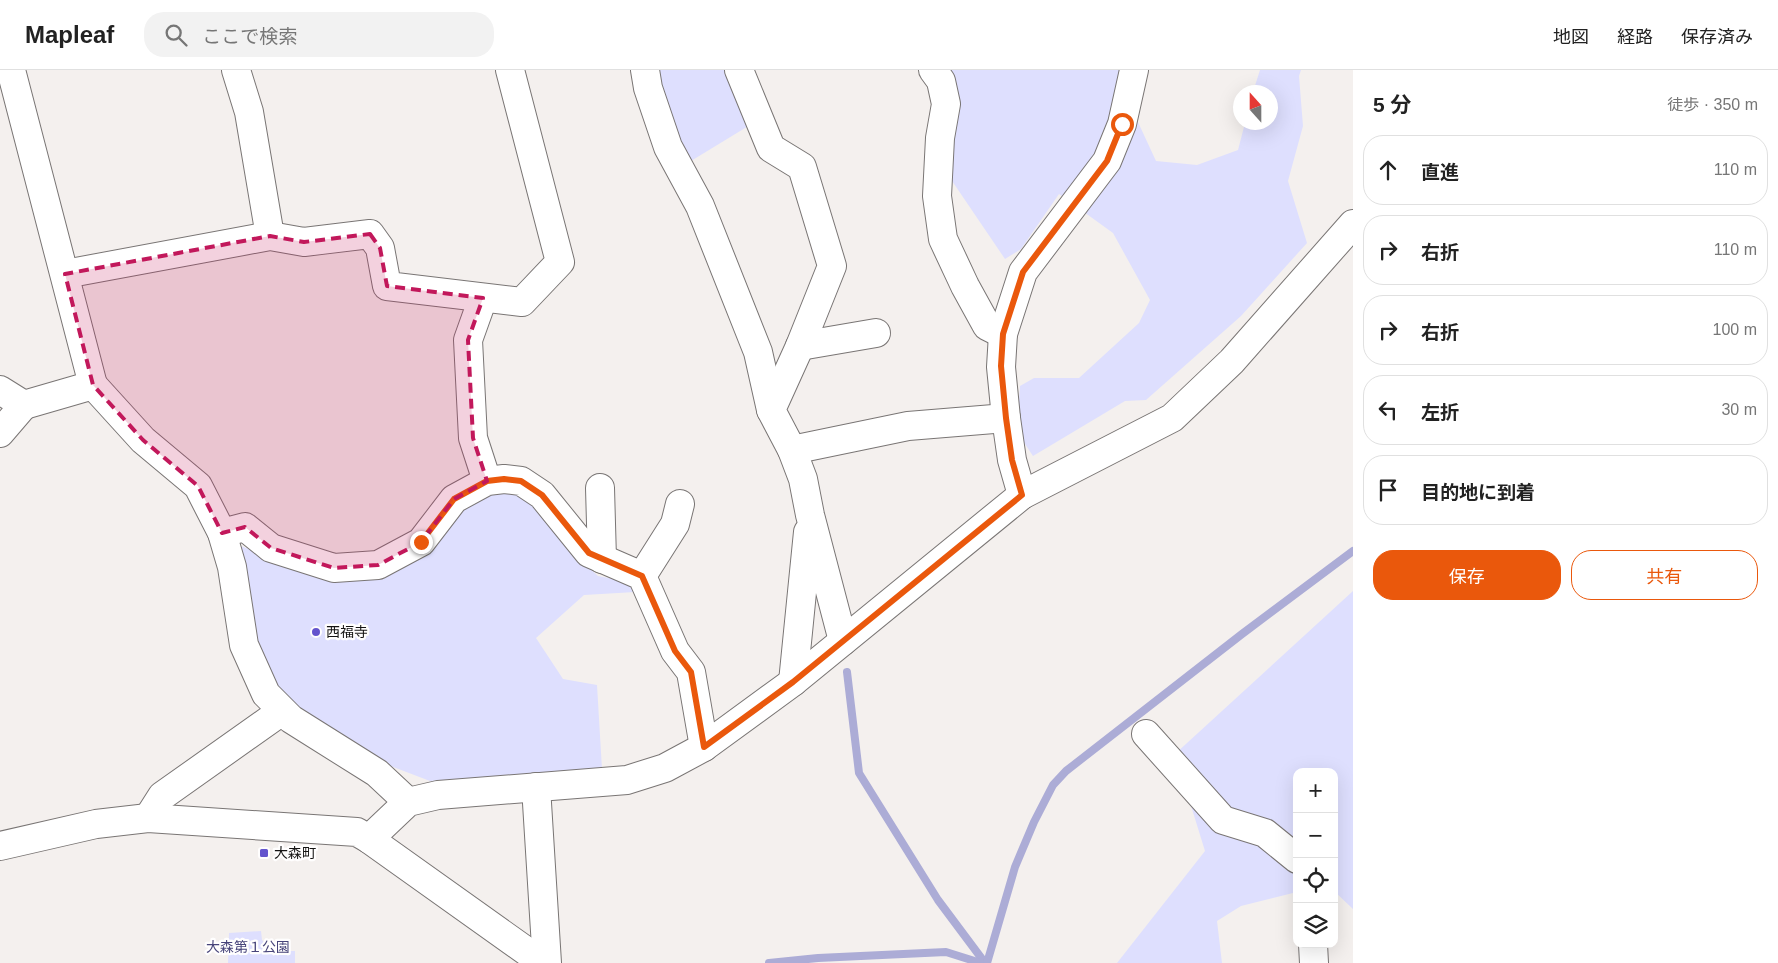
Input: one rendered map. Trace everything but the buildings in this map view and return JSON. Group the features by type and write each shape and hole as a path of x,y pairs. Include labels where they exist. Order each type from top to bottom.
{"street":[{"path":"11,70 94,385 143,440 198,486 222,533 232,567 244,645 266,694 291,719 377,773 408,802"},
{"path":"236,70 249,112 270,236"},
{"path":"65,274 270,236 304,242 370,234 380,248 386,286 522,302 560,262 510,70"},
{"path":"645,70 648,88 668,147 700,206 758,352 771,410 792,450 802,478 843,641"},
{"path":"739,70 771,148 802,167 832,266 800,346 771,410"},
{"path":"933,70 941,81 946,104 940,138 937,196 943,239 965,286 987,326 1003,334"},
{"path":"1022,495 1012,460 1006,418 1001,366 1003,334 1023,272 1107,161 1122,124 1134,70"},
{"path":"369,838 408,802 438,795 627,780 665,768 704,747 793,682 1022,495 1172,418 1232,361 1353,224"},
{"path":"483,298 468,340 473,438 487,481"},
{"path":"800,346 876,333"},
{"path":"0,433 24,405 94,385"},
{"path":"0,390 24,405"},
{"path":"792,450 908,426 1006,418"},
{"path":"222,533 245,527 272,548 334,568 378,565 421,542 454,499 487,481 504,479 521,481 542,495 589,553 642,576 675,651 691,672 704,747"},
{"path":"600,488 602,559"},
{"path":"642,576 675,524 680,504"},
{"path":"793,682 810,515"},
{"path":"148,818 162,796 282,711"},
{"path":"1146,734 1223,820 1265,833 1295,858"},
{"path":"536,787 545,963"},
{"path":"0,846 96,824 148,818 357,832 369,838 545,963"},
{"path":"1313,948 1314,963"}],"highlighted area":[{"path":"370,234 380,248 387,286 483,298 468,340 473,438 487,481 454,499 421,542 378,565 334,568 271,548 245,527 222,533 198,486 143,440 93,385 65,274 270,236 304,242"}],"green space":[{"path":"654,70 726,70 750,125 686,164"},
{"path":"946,70 1120,70 1119,81 1156,161 1197,165 1238,150 1243,130 1278,130 1278,85 1255,85 1260,70 1301,70 1299,76 1303,126 1288,181 1307,243 1241,316 1146,400 1125,401 1033,456 1017,432 1020,386 1034,378 1079,378 1139,323 1150,300 1113,233 1059,194 1021,249 1005,259 948,175"},
{"path":"495,492 527,492 572,552 598,576 633,583 635,592 584,595 536,638 563,679 597,685 602,769 430,781 388,765 327,732 280,693 255,642 236,544 261,554 385,575 460,509"},
{"path":"1353,591 1353,909 1338,895 1338,768 1293,768 1293,893 1241,906 1217,921 1222,963 1117,963 1205,851 1175,754"},
{"name":"大森第１公園","path":"261,931 262,940 273,951 295,951 295,963 228,963 229,933"}],"waterway":[{"path":"987,963 1015,867 1034,822 1053,785 1066,771 1242,634 1353,551"},
{"path":"847,672 859,773 938,900 985,963"},
{"path":"769,963 818,958 946,952 981,963"}],"place":[{"name":"西福寺","path":"316,632"},
{"name":"大森町","path":"264,853"}],"route":[{"path":"421,542 454,499 487,481 504,479 521,481 542,495 589,553 642,576 675,651 691,672 704,747 793,682 1022,495 1012,460 1006,418 1001,366 1003,334 1012,301 1023,272 1107,161 1122,124"}]}
